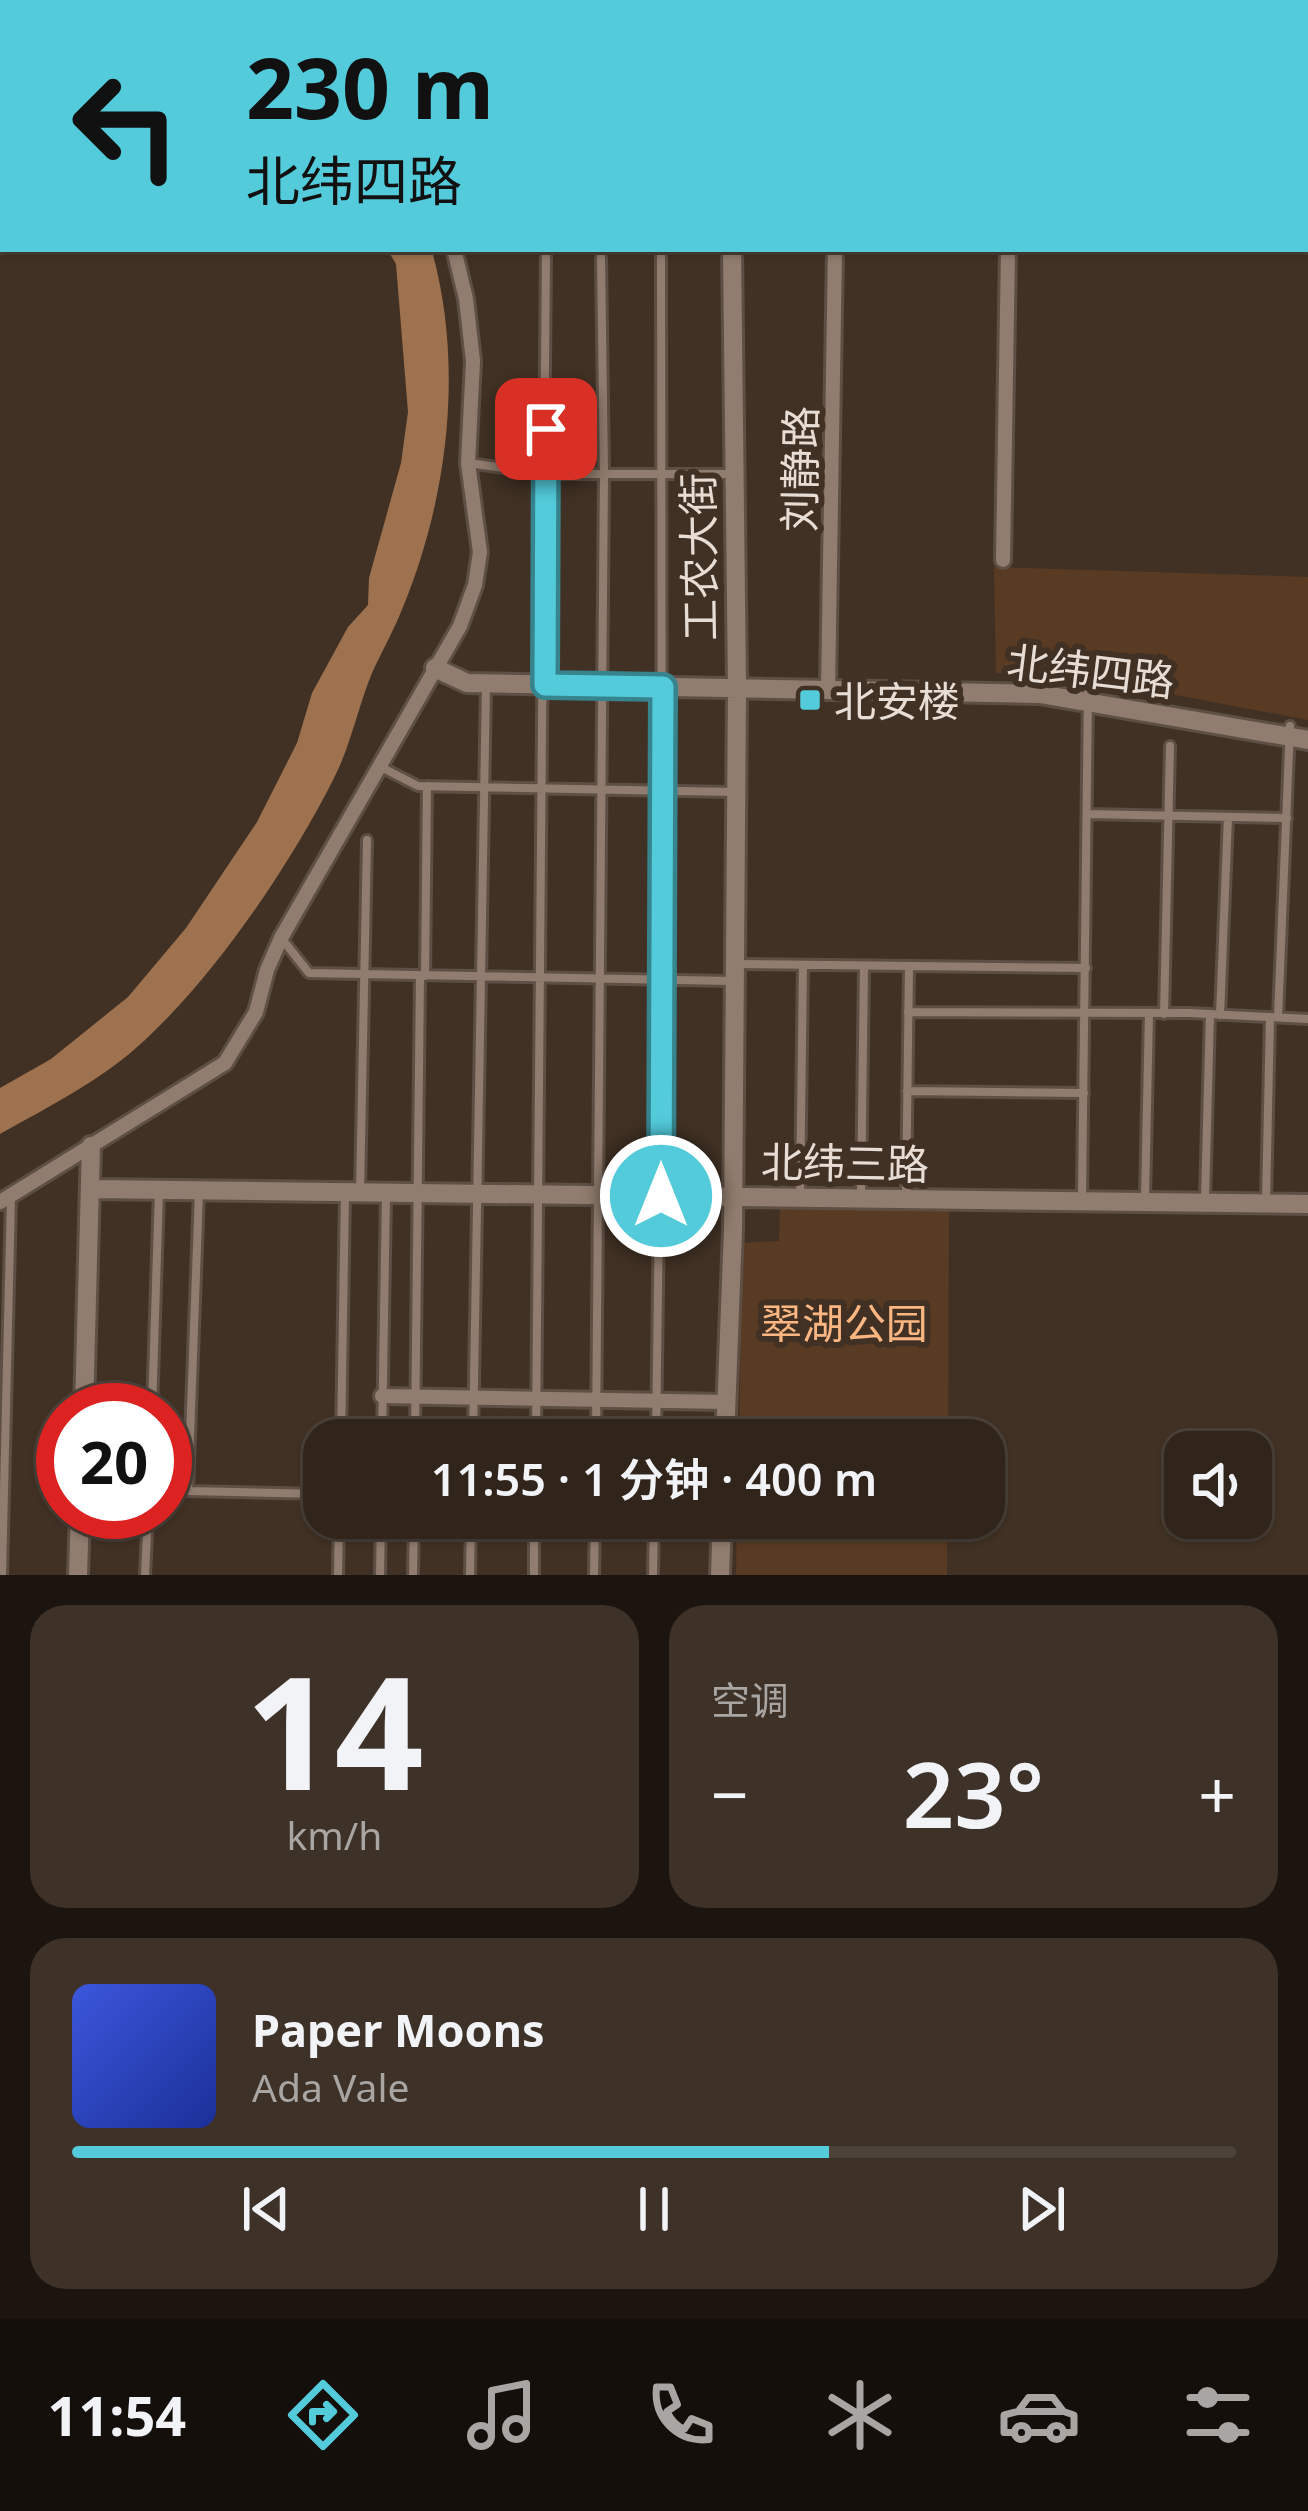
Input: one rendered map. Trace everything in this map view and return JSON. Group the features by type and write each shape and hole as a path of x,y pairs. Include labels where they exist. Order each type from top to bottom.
{"street":[{"path":"6,1199 225,1063 256,1012 266,970 281,938 460,626 477,568 478,523 468,463 473,361 455,252"},
{"name":"工农大街","path":"736,252 733,474 740,684"},
{"name":"工农大街","path":"726,1419 740,684 736,252"},
{"name":"刘静路","path":"829,685 835,252"},
{"path":"1003,560 1008,252"},
{"name":"北纬四路","path":"436,668 467,683 1038,685 1299,733"},
{"path":"85,1383 91,1146"},
{"name":"北纬三路","path":"93,1189 1308,1204"},
{"path":"382,1396 727,1402"},
{"path":"78,1575 79,1539"},
{"path":"721,1575 722,1539"}],"lane":[{"path":"536,1419 546,252"},
{"path":"657,1419 662,980 661,256"},
{"path":"596,1419 604,474 601,257"},
{"path":"468,463 546,474 733,474"},
{"path":"473,1419 486,683"},
{"path":"1082,1201 1088,695"},
{"path":"1266,1204 1286,818 1299,733"},
{"path":"1164,1013 1170,746"},
{"path":"380,766 418,786 735,792"},
{"path":"415,1419 428,786"},
{"path":"1087,814 1286,818"},
{"path":"1205,1203 1228,817"},
{"path":"341,1419 365,975 367,840"},
{"path":"281,938 309,974 662,980 803,965 1086,968"},
{"path":"800,1197 803,965"},
{"path":"861,1198 864,966"},
{"path":"906,1199 909,967"},
{"path":"908,1012 1308,1018"},
{"path":"1145,1202 1149,1013"},
{"path":"908,1090 1084,1093"},
{"path":"153,1383 159,1190"},
{"path":"199,1190 188,1492 303,1494"},
{"path":"382,1419 386,1192"},
{"path":"2,1575 6,1199"},
{"path":"145,1575 147,1539"},
{"path":"338,1575 339,1539"},
{"path":"380,1575 381,1539"},
{"path":"413,1575 414,1539"},
{"path":"470,1575 471,1539"},
{"path":"534,1575 535,1539"},
{"path":"594,1575 595,1539"},
{"path":"653,1575 654,1539"}],"green space":[{"path":"994,567 1308,577 1308,720 1097,680 996,673"},
{"name":"翠湖公园","path":"780,1204 949,1205 948,1419 739,1419 742,1243 779,1241"},
{"path":"737,1539 947,1539 947,1575 736,1575"}],"shaded area":[{"path":"389,252 432,252 447,340 446,431 431,522 418,565 372,673 341,764 275,881 172,1013 111,1068 0,1134 0,1088 51,1059 128,997 186,928 257,822 297,743 312,693 348,627 368,605 369,578 401,463 408,412 396,264"}],"place":[{"name":"北安楼","path":"810,700"}],"route":[{"path":"546,429 545,685 663,687 661,1196"}]}
